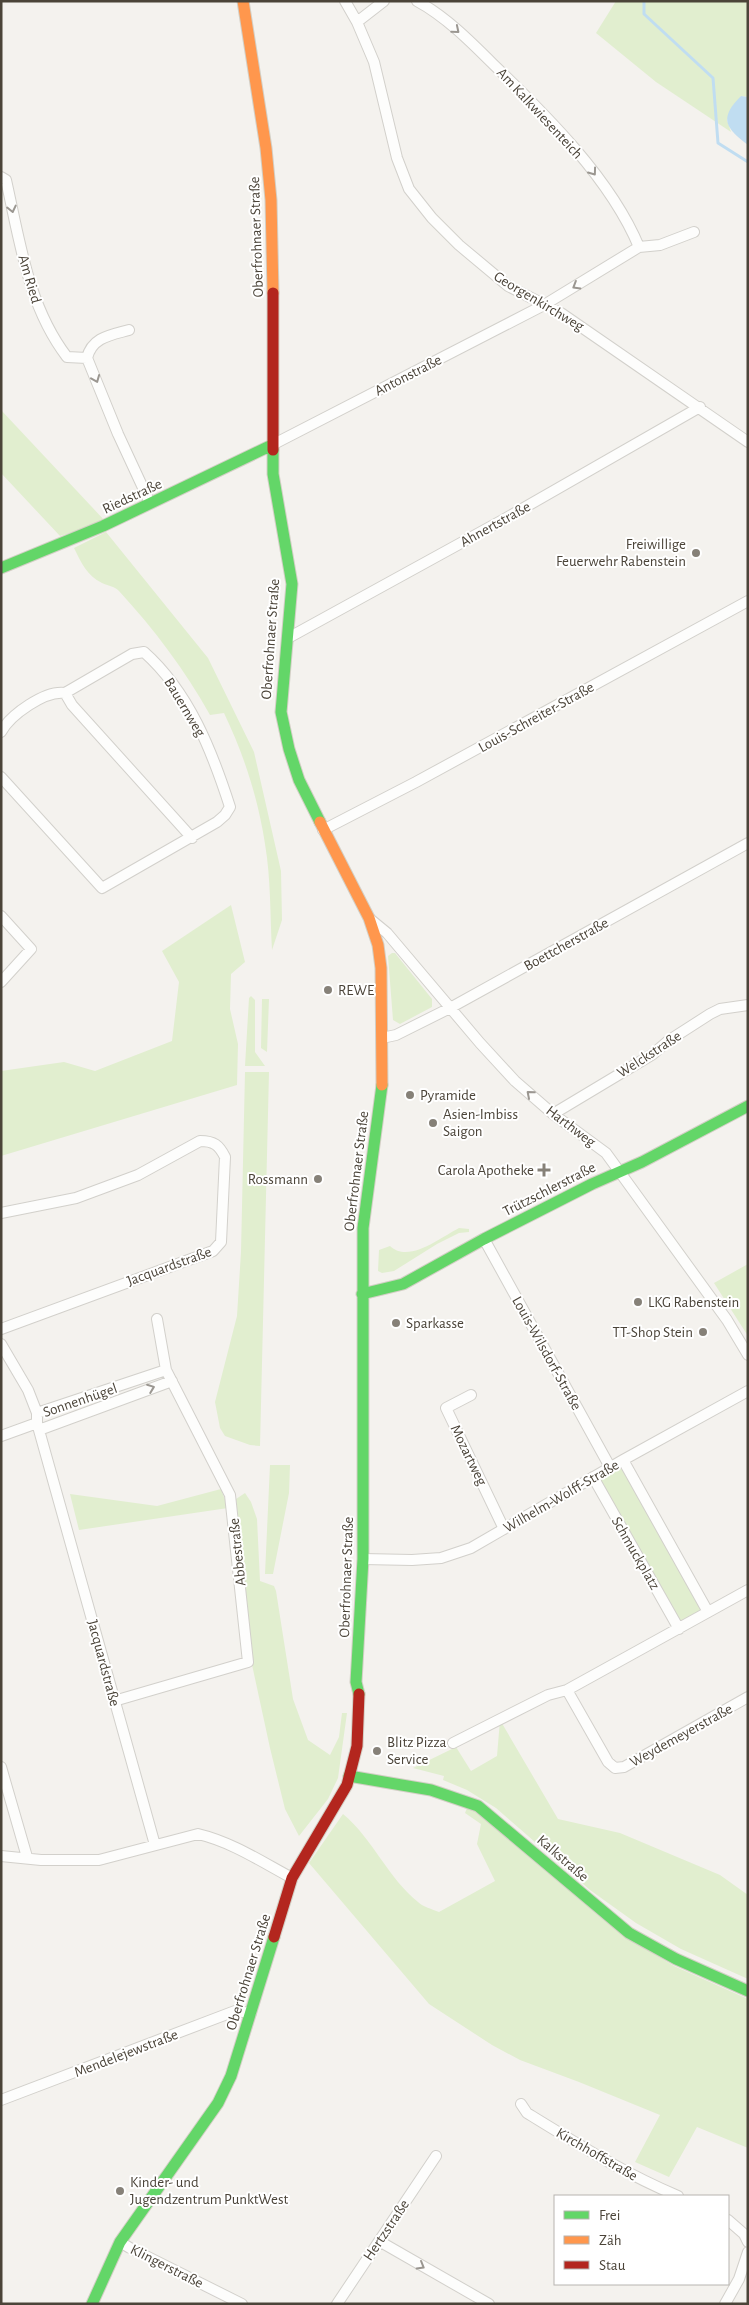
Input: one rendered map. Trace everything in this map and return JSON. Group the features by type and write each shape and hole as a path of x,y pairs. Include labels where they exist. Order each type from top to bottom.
{"main road":[{"name":"Oberfrohnaer Straße","path":"92,2304 120,2242 218,2103 231,2076 292,1878 326,1821 349,1776 357,1746 359,1693 356,1682 363,1559 363,1228 381,1098 382,1038 378,945 369,918 299,780 289,749 281,712 283,671 288,638 292,584 273,474 274,337 271,200 266,148 243,1"},
{"name":"Riedstraße","path":"1,568 62,545 272,445"},
{"name":"Trützschlerstraße","path":"362,1294 403,1284 484,1239 620,1170 649,1158 748,1106"},
{"name":"Kalkstraße","path":"349,1776 426,1788 455,1795 478,1806 629,1933 676,1959 748,1991"}],"street":[{"name":"Georgenkirchweg","path":"345,1 357,22 374,62 394,150 410,189 432,218 483,266 508,286 561,313 700,407 748,442"},
{"path":"357,22 384,1"},
{"name":"Am Kalkwiesenteich","path":"417,1 430,8 475,46 517,87 581,155 624,219 639,247"},
{"name":"Am Ried","path":"1,176 6,180 26,270 42,317 52,338 67,357 87,358"},
{"path":"544,305 639,247 660,245 694,232"},
{"name":"Antonstraße","path":"272,445 544,305"},
{"path":"129,330 103,337 92,344 87,358 118,434 150,504"},
{"name":"Ahnertstraße","path":"288,638 507,518 700,407"},
{"name":"Louis-Schreiter-Straße","path":"323,830 416,782 748,601"},
{"name":"Bauernweg","path":"1,732 15,715 44,696 51,693 65,693 132,654 144,652 176,688 191,714 214,759 230,807 217,822 192,838 102,888 1,777"},
{"path":"65,693 72,705 192,838"},
{"name":"Boettcherstraße","path":"382,1038 396,1035 450,1008 748,843"},
{"path":"1,916 31,949 1,982"},
{"name":"Harthweg","path":"369,918 387,933 515,1081 553,1114 606,1153 727,1320 748,1355"},
{"name":"Welckstraße","path":"553,1114 653,1054 668,1041 710,1014 720,1009 748,1005"},
{"name":"Jacquardstraße","path":"1,1213 76,1198 138,1175 200,1141 212,1141 220,1147 224,1157 221,1242 219,1247 213,1251 1,1329"},
{"name":"Louis-Wilsdorf-Straße","path":"484,1239 610,1468"},
{"name":"Abbestraße","path":"114,1701 248,1662 230,1495 166,1370 157,1319"},
{"name":"Jacquardstraße","path":"1,1344 28,1390 38,1422 155,1845"},
{"name":"Sonnenhügel","path":"1,1436 166,1370"},
{"name":"Sonnenhügel","path":"38,1422 172,1380"},
{"name":"Wilhelm-Wolff-Straße","path":"363,1559 412,1560 441,1558 471,1548 593,1477 748,1391"},
{"name":"Mozartweg","path":"471,1395 446,1408 504,1529"},
{"path":"623,1460 708,1612"},
{"name":"Schmuckplatz","path":"593,1477 679,1629"},
{"path":"453,1743 548,1695 567,1690 748,1590"},
{"name":"Weydemeyerstraße","path":"567,1690 608,1762 615,1768 624,1767 748,1697"},
{"path":"1,1767 27,1857"},
{"path":"1,1856 27,1857 41,1860 99,1860 198,1834 212,1837 247,1853 292,1878"},
{"name":"Mendelejewstraße","path":"1,2100 235,2012 251,2012"},
{"name":"Kirchhoffstraße","path":"520,2104 527,2113 566,2136 646,2182 676,2195"},
{"name":"Hertzstraße","path":"337,2304 436,2156"},
{"path":"729,2221 744,2234 748,2242"},
{"path":"379,2241 489,2304"},
{"name":"Klingerstraße","path":"120,2242 242,2304"},
{"path":"725,2304 744,2282 748,2252"}],"green space":[{"path":"616,1 748,1 748,97 741,96 727,120 731,132 656,82 596,33"},
{"path":"1,410 106,522 60,536 1,473"},
{"path":"106,532 208,658 254,752 281,871 282,920 272,950 265,844 254,793 238,745 224,713 210,715 179,666 132,605 117,589 102,583 88,573 74,548"},
{"path":"231,905 245,962 231,974 230,1009 238,1044 237,1085 1,1156 1,1071 64,1062 95,1071 172,1041 179,982 162,951"},
{"path":"395,953 432,999 432,1007 400,1024 393,1020 388,956"},
{"path":"251,996 255,1000 255,1052 265,1066 245,1066 249,998"},
{"path":"262,999 269,999 267,1052 261,1048"},
{"path":"245,1072 269,1072 260,1446 250,1445 225,1436 220,1428 215,1402 237,1316 241,1252"},
{"path":"459,1228 469,1229 469,1232 459,1233 437,1244 394,1271 382,1273 378,1271 379,1250 390,1246 398,1251 415,1251"},
{"path":"748,1264 748,1336 714,1283"},
{"path":"623,1460 708,1612 679,1629 593,1477"},
{"path":"270,1465 290,1465 289,1493 273,1574 265,1574"},
{"path":"221,1489 228,1508 79,1530 70,1494 157,1506"},
{"path":"245,1493 251,1502 257,1519 260,1581 274,1586 276,1591 293,1699 308,1740 330,1755 339,1737 342,1713 347,1713 338,1778 328,1799 299,1836 285,1809 251,1660 236,1499"},
{"path":"500,1720 558,1819 620,1833 720,1875 748,1895 748,1979 681,1949 636,1923 590,1890 496,1808 467,1790 443,1780 444,1776 413,1768 456,1747 471,1771 497,1756"},
{"path":"467,1808 475,1811 626,1937 674,1966 748,1999 748,2148 697,2127 669,2177 635,2162 660,2115 520,2060 492,2045 429,2004 309,1863 343,1814 354,1824 407,1892 422,1905 439,1912 495,1881 477,1844 481,1824 465,1813"}],"water":[{"path":"741,96 748,97 748,145 730,128 727,117 729,111"}],"waterway":[{"path":"644,1 644,14 713,78 718,143 748,162"}],"traffic: fast":[{"path":"1,568 103,526 272,445"},
{"path":"273,450 273,474 292,584 281,712 289,749 299,780 320,822"},
{"path":"359,1694 356,1682 363,1559 363,1228 382,1085"},
{"path":"362,1294 403,1284 484,1239 592,1184 642,1162 748,1106"},
{"path":"349,1776 431,1790 478,1806 629,1933 676,1959 748,1991"},
{"path":"92,2304 120,2242 218,2103 231,2076 274,1937"}],"traffic: slow":[{"path":"243,1 266,148 271,200 273,293"},
{"path":"320,822 369,918 378,945 381,968 382,1085"}],"traffic: jam":[{"path":"273,293 273,450"},
{"path":"274,1937 292,1878 347,1785 357,1746 359,1694"}],"place":[{"name":"Freiwillige Feuerwehr Rabenstein","path":"696,553"},
{"name":"REWE","path":"328,990"},
{"name":"Pyramide","path":"410,1095"},
{"name":"Asien-Imbiss Saigon","path":"433,1123"},
{"name":"Carola Apotheke","path":"544,1170"},
{"name":"Rossmann","path":"318,1179"},
{"name":"LKG Rabenstein","path":"638,1302"},
{"name":"Sparkasse","path":"396,1323"},
{"name":"TT-Shop Stein","path":"703,1332"},
{"name":"Blitz Pizza Service","path":"377,1751"},
{"name":"Kinder- und Jugendzentrum PunktWest","path":"120,2191"}]}
